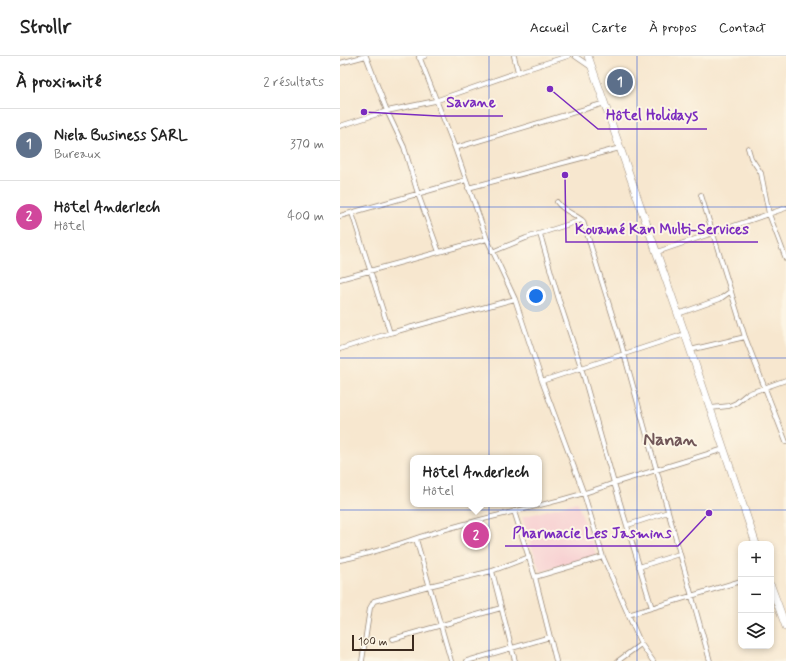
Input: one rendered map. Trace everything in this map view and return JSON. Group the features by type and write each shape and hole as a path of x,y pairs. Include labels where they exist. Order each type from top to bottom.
{"highway":[{"path":"588,56 711,408 755,541"},
{"path":"774,594 786,628"}],"street":[{"path":"340,64 366,56 387,111 404,147 418,194 439,252"},
{"path":"425,56 419,57 492,252 515,299 542,381 584,494 603,557 641,644 653,661"},
{"path":"514,56 518,72"},
{"path":"340,126 387,111 435,101 568,56"},
{"path":"575,56 593,69"},
{"path":"454,148 605,102"},
{"path":"468,188 620,148"},
{"path":"748,148 751,158 761,173 769,214 786,259"},
{"path":"340,216 466,180"},
{"path":"701,195 745,337 786,442"},
{"path":"557,202 561,208 576,215 584,221 608,298 710,661"},
{"path":"656,252 786,208"},
{"path":"352,213 390,333"},
{"path":"492,252 582,220"},
{"path":"540,234 559,300 582,367 614,483 652,608"},
{"path":"340,279 487,239"},
{"path":"678,314 720,299 731,291"},
{"path":"340,349 390,333 515,299"},
{"path":"542,381 685,334"},
{"path":"690,350 745,337"},
{"path":"711,408 729,406 747,394 786,380"},
{"path":"542,504 584,494 614,483 724,449"},
{"path":"340,560 363,556 450,528 530,507"},
{"path":"514,511 535,577 556,661"},
{"path":"628,525 668,512"},
{"path":"416,539 451,661"},
{"path":"639,567 679,554"},
{"path":"362,661 370,608 374,601 492,571 529,557"},
{"path":"535,577 603,557"},
{"path":"492,571 515,661"},
{"path":"628,615 738,582"},
{"path":"393,639 501,608"},
{"path":"467,661 550,637"},
{"path":"618,661 641,644"}],"shaded area":[{"path":"577,502 597,556 540,572 522,517"}],"place":[{"name":"Niela Business SARL","path":"620,82"},
{"name":"Hôtel Holidays","path":"550,89"},
{"name":"Savane","path":"364,112"},
{"name":"Kouamé Kan Multi-Services","path":"565,175"},
{"name":"Pharmacie Les Jasmins","path":"709,513"},
{"name":"Hôtel Anderlech","path":"476,535"}],"district":[{"name":"Nanan","path":"670,439"}]}
